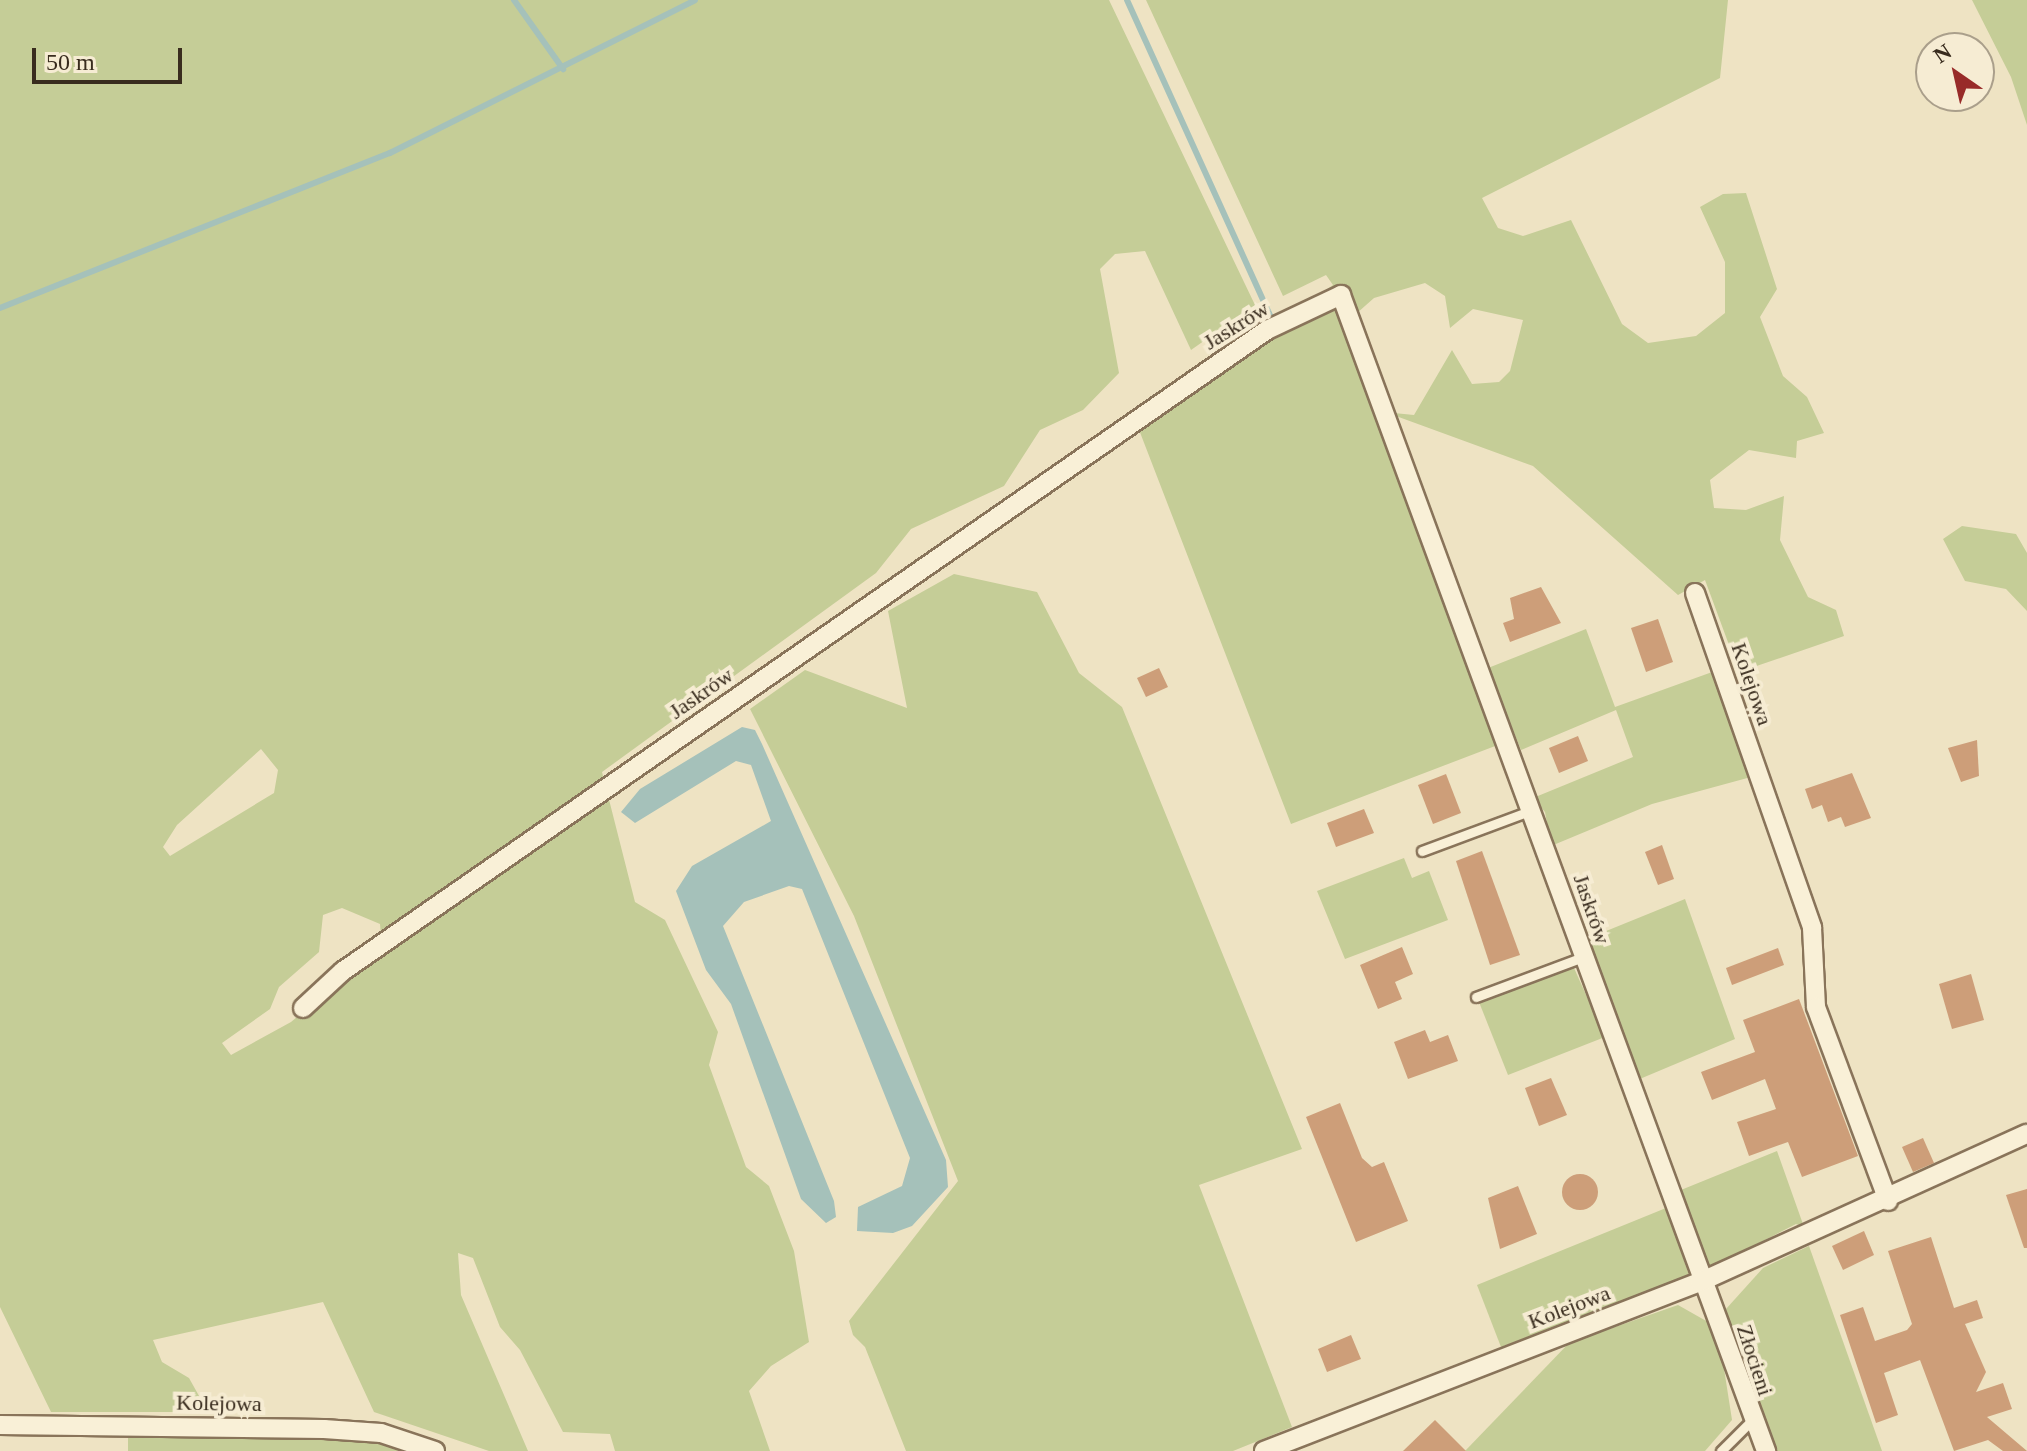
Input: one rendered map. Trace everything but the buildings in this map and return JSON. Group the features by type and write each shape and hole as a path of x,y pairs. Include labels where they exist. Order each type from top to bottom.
{"street":[{"name":"Jaskrów","path":"303,1008 343,971 1267,330 1341,295 1532,810 1700,1282"},
{"name":"Kolejowa","path":"1695,593 1812,928 1816,1007 1888,1201"},
{"name":"Kolejowa","path":"1264,1451 1700,1282 1888,1201 2027,1134"},
{"name":"Złocieni","path":"1700,1282 1750,1422 1766,1451"},
{"name":"Kolejowa","path":"0,1425 324,1429 381,1433 435,1451"}],"lane":[{"path":"1422,851 1532,810"},
{"path":"1476,997 1583,957"},
{"path":"1721,1451 1750,1422"}],"green space":[{"path":"0,0 1109,0 1255,305 1191,350 1145,251 1115,254 1100,269 1119,373 1083,410 1040,430 1004,486 911,529 876,573 602,772 635,902 665,920 718,1032 709,1065 746,1167 769,1186 794,1251 809,1342 771,1366 749,1391 770,1451 615,1451 610,1434 563,1432 520,1350 500,1327 473,1258 458,1253 461,1295 528,1451 489,1451 374,1412 323,1302 153,1340 162,1362 189,1378 208,1412 51,1412 0,1307","holes":["261,749 278,770 274,793 170,856 163,847 177,825","342,908 380,924 382,946 291,1022 231,1055 222,1043 270,1009 279,987 319,952 323,915"]},
{"path":"1146,0 1728,0 1720,78 1482,198 1498,228 1523,236 1571,220 1622,324 1648,343 1696,336 1725,313 1725,262 1700,207 1723,194 1746,193 1777,289 1760,317 1783,376 1807,397 1824,433 1797,441 1796,458 1749,450 1710,480 1714,508 1746,510 1784,496 1780,540 1808,597 1836,610 1844,636 1739,672 1705,580 1678,595 1533,466 1385,412 1503,743 1291,824 1136,422 1333,285 1326,275 1283,296","holes":["1425,283 1445,296 1450,328 1473,309 1523,320 1510,371 1499,382 1472,384 1452,350 1414,415 1384,412 1348,321 1374,298"]},
{"path":"1972,0 2027,0 2027,125 2011,77 1995,45 1995,32 1988,32"},
{"path":"1962,526 2016,534 2027,553 2027,611 2006,589 1965,581 1943,539"},
{"path":"954,574 1037,592 1079,673 1122,707 1302,1149 1199,1185 1292,1427 1233,1451 906,1451 865,1347 853,1335 849,1321 958,1181 854,916 750,709 805,670 907,708 888,611"},
{"path":"1586,629 1615,707 1715,671 1751,777 1652,804 1551,846 1545,812 1533,798 1633,757 1616,710 1521,750 1488,668"},
{"path":"1404,858 1412,878 1429,871 1448,920 1345,959 1317,891"},
{"path":"1685,899 1735,1039 1635,1081 1584,940"},
{"path":"1574,968 1605,1037 1508,1075 1479,1002"},
{"path":"1777,1151 1804,1227 1796,1224 1713,1267 1703,1264 1676,1192"},
{"path":"1666,1208 1689,1275 1501,1347 1477,1285"},
{"path":"1809,1246 1882,1451 1777,1451 1764,1432 1726,1309 1763,1268"},
{"path":"1678,1305 1708,1322 1722,1356 1732,1420 1705,1451 1465,1451 1569,1343"},
{"path":"334,1430 426,1451 128,1451 128,1435"}],"water":[{"path":"742,727 755,730 762,744 946,1160 948,1187 912,1226 893,1233 857,1231 858,1207 902,1186 910,1158 802,889 789,886 744,902 723,926 834,1201 836,1217 826,1223 801,1199 731,1004 706,970 676,891 692,866 771,821 751,765 736,761 635,823 621,812 640,789"}],"waterway":[{"path":"514,0 563,69"},
{"path":"0,308 390,153 695,0"},
{"path":"1127,0 1271,317"}]}
